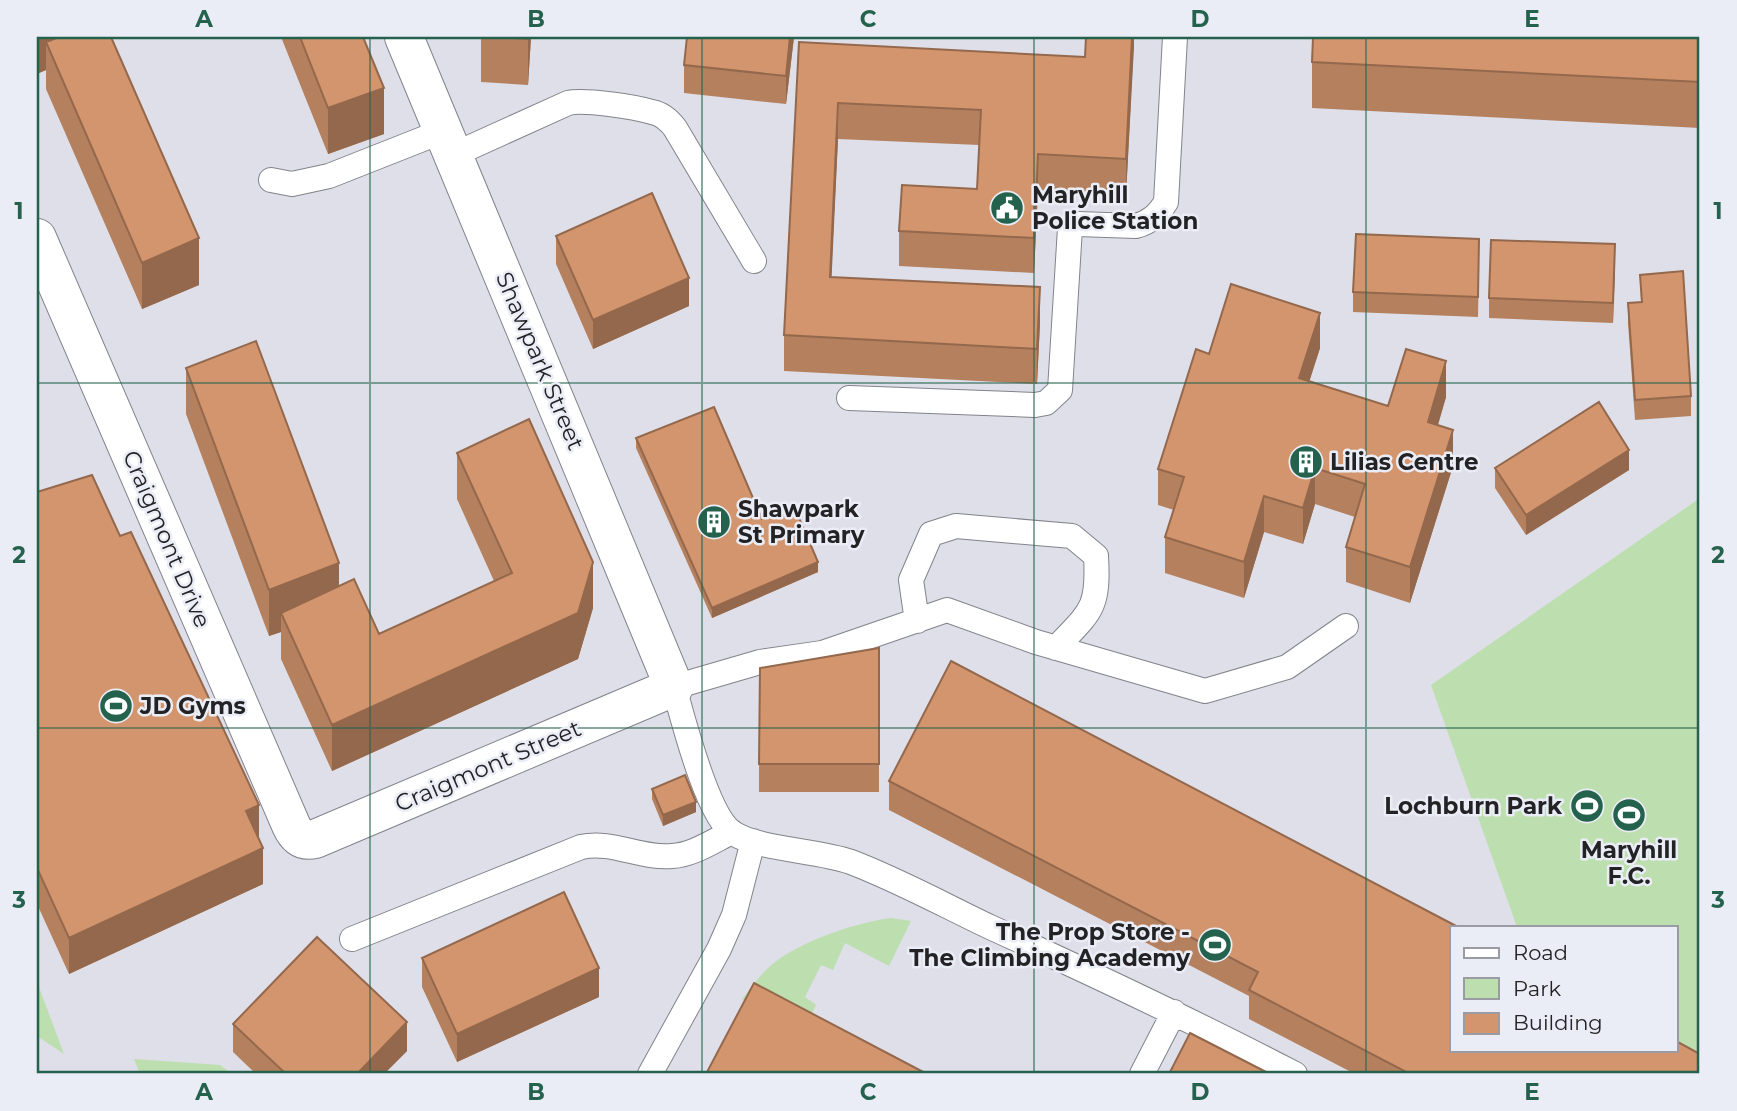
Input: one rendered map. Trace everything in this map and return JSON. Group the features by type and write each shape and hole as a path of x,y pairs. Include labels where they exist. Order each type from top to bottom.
{"street":[{"name":"Shawpark Street","path":"404,37 674,687"},
{"name":"Craigmont Drive","path":"37,237 290,825 300,838"},
{"name":"Craigmont Street","path":"300,838 315,839 674,687"}],"lane":[{"path":"849,398 1035,405 1046,403 1060,390 1070,228 1077,224 1136,226 1154,218 1166,202 1175,37"},
{"path":"271,180 292,184 329,176 448,143 575,101 652,111 675,128 754,261"},
{"path":"917,621 911,580 931,534 956,526 1072,536 1096,556 1098,587 1090,612 1056,648"},
{"path":"1296,1074 1174,1012 851,862 742,837 722,822 713,805 686,733 674,687 760,662 822,653 947,610 1056,648 1205,691 1287,667 1346,626"},
{"path":"352,939 596,844 669,857 685,855 742,837"},
{"path":"650,1074 719,950 733,915 742,837"},
{"path":"1142,1074 1174,1012"}],"green space":[{"name":"Lochburn Park","path":"1700,498 1700,1069 1678,1052 1678,926 1517,926 1431,685"},
{"path":"891,918 911,921 889,966 845,943 833,970 821,965 805,997 816,1005 803,1031 742,999 766,970 792,951 860,924"},
{"path":"37,982 64,1054 37,1036"},
{"path":"134,1059 220,1065 232,1074 140,1074"}],"building":[{"path":"59,37 111,37 199,238 142,263 46,42"},
{"path":"300,37 363,37 384,88 328,108"},
{"path":"493,37 528,37 528,39"},
{"path":"687,37 790,37 786,76 684,65"},
{"name":"Maryhill Police Station","path":"1086,37 1132,37 1126,159 1038,154 1034,238 899,231 902,185 977,189 981,110 838,103 830,277 1040,287 1037,349 784,335 799,42 1085,57"},
{"path":"1313,37 1700,37 1700,82 1312,62"},
{"path":"652,193 689,278 593,320 556,236"},
{"path":"1356,234 1479,239 1478,297 1353,292"},
{"path":"1491,240 1615,244 1613,303 1489,298"},
{"path":"1683,271 1691,396 1635,400 1628,303 1642,302 1640,275"},
{"name":"Lilias Centre","path":"1231,284 1320,313 1299,378 1388,406 1406,349 1446,361 1428,422 1453,430 1410,567 1346,547 1365,484 1315,468 1303,508 1264,496 1244,562 1165,537 1184,477 1158,469 1196,349 1209,354"},
{"path":"256,341 339,563 269,590 186,368"},
{"path":"1599,402 1629,450 1526,515 1495,468"},
{"name":"Shawpark St Primary","path":"714,407 762,519 793,504 818,562 712,608 636,438"},
{"path":"529,419 593,562 578,613 332,725 281,613 354,579 379,634 512,573 457,453"},
{"name":"JD Gyms","path":"92,475 120,536 131,532 259,805 246,811 263,848 69,938 37,868 37,492"},
{"path":"879,648 879,764 759,764 760,668"},
{"path":"951,661 1456,926 1450,926 1450,1052 1678,1052 1678,1042 1700,1054 1700,1074 1410,1074 1249,990 1258,972 889,781"},
{"path":"685,775 696,802 663,815 652,789"},
{"path":"564,892 599,968 457,1034 422,958"},
{"path":"317,937 407,1022 357,1074 286,1074 233,1024"},
{"path":"754,983 927,1074 706,1074"},
{"path":"1190,1033 1270,1074 1169,1074"}],"place":[{"name":"Maryhill Police Station","path":"1007,208"},
{"name":"Lilias Centre","path":"1306,462"},
{"name":"Shawpark St Primary","path":"714,522"},
{"name":"JD Gyms","path":"116,706"},
{"name":"Lochburn Park","path":"1587,806"},
{"name":"Maryhill F.C.","path":"1629,815"},
{"name":"The Prop Store - The Climbing Academy","path":"1215,945"}]}
